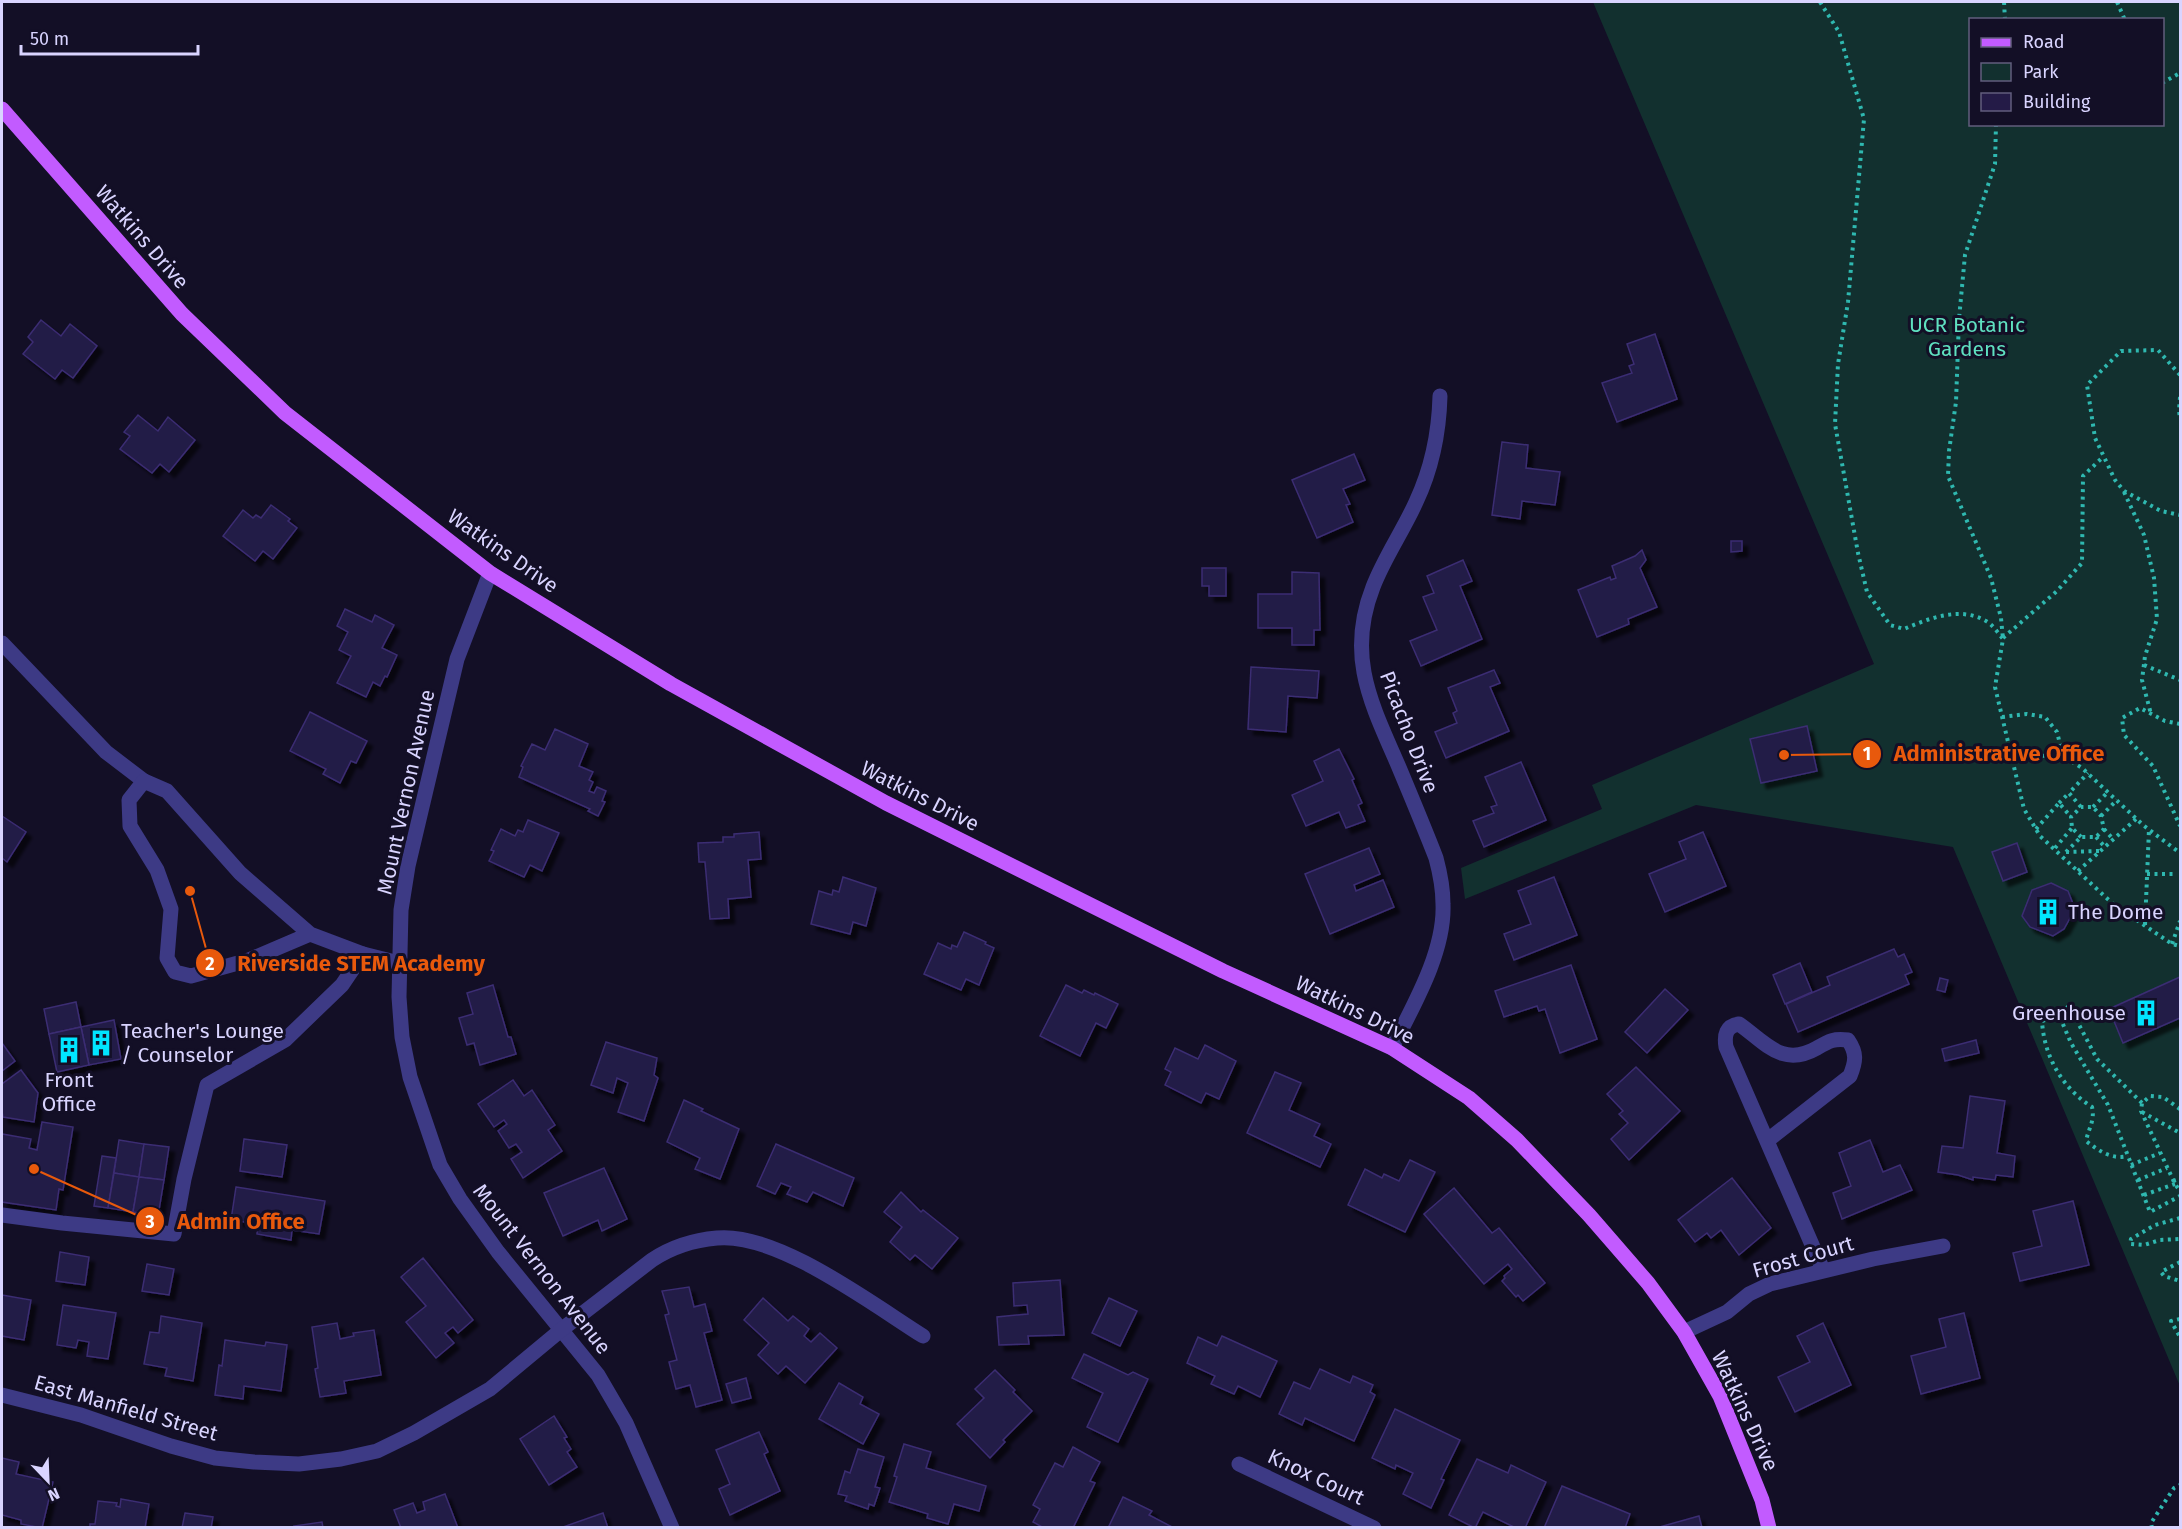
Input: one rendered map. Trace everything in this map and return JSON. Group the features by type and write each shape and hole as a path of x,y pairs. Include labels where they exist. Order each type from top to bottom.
{"main road":[{"name":"Watkins Drive","path":"2,109 182,314 285,413 490,573 680,689 886,803 1223,971 1392,1048 1469,1098 1517,1140 1589,1215 1648,1283 1684,1332 1720,1396 1762,1500 1769,1527"}],"street":[{"name":"Picacho Drive","path":"1392,1048 1430,967 1441,930 1443,906 1441,879 1436,858 1370,699 1362,666 1361,635 1365,611 1374,585 1416,502 1429,470 1438,435 1440,396"},
{"name":"Mount Vernon Avenue","path":"490,573 457,659 408,866 401,910 399,963 402,1036 410,1077 440,1165 460,1199 498,1252 598,1375 626,1423 672,1527"},
{"path":"2,643 106,752 144,781 166,790 240,873 310,934 363,954 399,963"},
{"path":"144,781 129,800 130,826 157,870 171,909 167,958 175,972 191,976 249,960 310,934"},
{"path":"2,1215 174,1234 184,1179 207,1085 285,1040 342,985 363,954"},
{"path":"1768,1140 1850,1076 1856,1062 1854,1049 1848,1040 1837,1038 1830,1040 1815,1050 1794,1056 1777,1053 1739,1024 1732,1025 1726,1031 1724,1038 1823,1270"},
{"name":"East Manfield Street","path":"2,1395 81,1415 171,1446 215,1458 299,1464 341,1459 377,1451 455,1411 490,1389 561,1330 664,1252 718,1237 741,1240 790,1255 824,1273 922,1336"},
{"name":"Frost Court","path":"1684,1332 1727,1312 1749,1294 1770,1284 1823,1270 1943,1246"},
{"name":"Knox Court","path":"1239,1464 1374,1527"}],"path":[{"path":"1820,2 1839,33 1864,119 1848,302 1838,364 1835,424 1867,591 1890,625 1904,629 1933,616 1968,614 1988,622 2003,639"},
{"path":"2004,2 2005,18"},
{"path":"2117,2 2124,18"},
{"path":"2164,82 2181,73"},
{"path":"1996,126 1995,164 1965,255 1959,319 1956,402 1948,476 1991,578 2001,618 2003,639 1995,687 2024,809 2040,836 2064,853 2078,871 2114,904 2172,944 2181,946"},
{"path":"2151,714 2142,680 2145,656 2157,619 2154,578 2144,535 2124,491 2103,457 2095,438 2087,385 2121,351 2158,350 2181,375"},
{"path":"2181,397 2179,411 2181,418"},
{"path":"2003,639 2057,591 2082,563 2083,476 2103,457"},
{"path":"2124,491 2161,511 2181,515"},
{"path":"2144,665 2181,680"},
{"path":"2181,724 2165,722 2140,708 2122,718 2124,735 2153,766 2181,826"},
{"path":"2002,717 2027,714 2045,717 2056,732 2063,756 2088,773 2136,819 2181,853"},
{"path":"2013,762 2062,752"},
{"path":"2036,829 2088,773"},
{"path":"2071,817 2080,807 2093,807 2108,792"},
{"path":"2069,794 2080,807"},
{"path":"2101,816 2117,800"},
{"path":"2059,803 2071,817 2072,828 2082,837"},
{"path":"2093,807 2101,816 2104,829 2114,839"},
{"path":"2078,871 2136,819"},
{"path":"2055,848 2072,828"},
{"path":"2064,853 2082,837 2096,837 2104,829"},
{"path":"2145,926 2148,829"},
{"path":"2096,837 2105,847"},
{"path":"2064,853 2101,851"},
{"path":"2147,874 2177,874"},
{"path":"2172,944 2181,921"},
{"path":"2128,1156 2120,1158 2108,1155 2086,1141 2095,1118 2092,1107 2073,1092 2050,1060 2042,1021 2059,1015 2071,1004 2077,1021 2097,1059 2142,1103"},
{"path":"2059,1015 2071,1043 2108,1105 2150,1212 2181,1196"},
{"path":"2181,1109 2163,1097 2150,1096 2142,1103 2141,1111 2167,1168 2181,1191"},
{"path":"2141,1111 2181,1133"},
{"path":"2131,1165 2160,1153"},
{"path":"2138,1180 2167,1168"},
{"path":"2144,1195 2181,1179"},
{"path":"2181,1218 2155,1225 2131,1239 2130,1244 2144,1245 2160,1240 2181,1239"},
{"path":"2181,1262 2162,1272 2164,1276 2181,1281"},
{"path":"2181,1319 2171,1321 2181,1337"},
{"path":"2152,1527 2151,1523 2174,1488 2181,1485"}],"green space":[{"name":"UCR Botanic Gardens","path":"1593,2 2180,2 2180,1386 1953,847 1696,805 1465,899 1461,868 1602,809 1592,785 1874,664"}],"building":[{"path":"41,320 61,336 70,324 97,346 73,378 62,370 55,379 23,354 33,342 28,337"},
{"path":"1655,334 1677,399 1617,422 1602,383 1632,373 1629,366 1634,364 1627,344"},
{"path":"138,415 158,431 168,417 195,440 169,472 160,464 152,473 120,449 130,436 124,432"},
{"path":"1502,442 1528,445 1526,468 1560,472 1555,505 1522,501 1520,519 1492,515"},
{"path":"1354,454 1365,480 1343,489 1350,504 1346,505 1353,522 1317,538 1292,480"},
{"path":"271,505 290,519 288,521 297,528 273,559 263,551 255,561 223,536 243,510 253,518 256,515 261,518"},
{"path":"1731,541 1742,541 1742,551 1731,552"},
{"path":"1642,550 1646,560 1640,568 1657,607 1628,619 1629,624 1597,637 1578,590 1610,577 1611,580 1616,578 1612,566 1635,556"},
{"path":"1463,560 1472,581 1460,586 1482,639 1421,666 1410,641 1437,630 1423,597 1434,593 1427,576"},
{"path":"1202,568 1226,568 1226,596 1209,596 1209,586 1202,586"},
{"path":"1292,572 1319,573 1320,630 1314,630 1314,645 1292,645 1292,628 1258,628 1258,594 1292,594"},
{"path":"345,609 372,622 375,615 394,625 382,648 397,655 387,677 385,676 380,686 373,682 366,697 337,683 351,656 339,650 348,632 337,626"},
{"path":"1251,667 1319,671 1317,698 1288,696 1286,732 1248,729"},
{"path":"1494,670 1500,683 1490,687 1509,731 1446,758 1435,732 1457,723 1453,713 1457,711 1448,688"},
{"path":"310,712 367,741 356,763 351,761 340,783 323,774 326,769 290,751"},
{"path":"1807,726 1817,771 1761,783 1750,739"},
{"path":"555,729 588,744 579,766 593,772 589,780 593,782 589,791 594,793 597,787 606,791 602,801 605,802 598,816 588,811 590,809 519,777 523,767 521,766 532,744 545,750"},
{"path":"1339,749 1354,779 1352,780 1362,803 1358,805 1365,821 1346,828 1339,812 1306,826 1292,795 1323,781 1314,761"},
{"path":"1521,762 1546,820 1484,847 1473,821 1494,813 1491,807 1497,805 1485,777"},
{"path":"2,816 26,832 7,862 2,858"},
{"path":"528,820 559,833 542,871 530,865 524,877 489,861 494,851 491,850 501,829 515,836 518,830 523,832"},
{"path":"759,832 761,859 748,860 751,897 728,899 729,918 710,919 705,862 699,862 698,843 723,842 723,837"},
{"path":"1703,832 1726,886 1665,912 1649,874 1686,859 1679,842"},
{"path":"2017,843 2027,872 2003,881 1992,852"},
{"path":"1369,848 1380,874 1354,885 1356,891 1383,880 1394,907 1330,934 1305,874"},
{"path":"843,877 876,888 866,926 853,922 850,934 811,924 819,891 832,895 833,890 839,892"},
{"path":"1554,877 1577,935 1514,960 1504,934 1531,924 1518,891"},
{"name":"The Dome","path":"2051,883 2068,891 2075,909 2064,929 2053,936 2030,927 2022,916 2032,890"},
{"path":"964,932 994,948 979,985 966,979 961,990 924,974 938,943 951,949 952,945 957,947"},
{"path":"1894,949 1898,957 1904,954 1912,972 1905,975 1909,984 1798,1032 1786,1004 1830,985 1827,977"},
{"path":"1800,963 1812,992 1785,1004 1773,975"},
{"path":"1571,965 1597,1039 1560,1053 1545,1009 1539,1011 1537,1006 1504,1017 1495,991"},
{"name":"Greenhouse","path":"2180,977 2180,1018 2123,1043 2109,1009"},
{"path":"1940,978 1948,980 1945,992 1937,990"},
{"path":"493,985 508,1037 511,1037 516,1054 480,1065 474,1043 467,1045 459,1018 473,1014 467,993"},
{"path":"1066,985 1082,993 1084,990 1094,995 1095,993 1118,1004 1106,1028 1096,1023 1080,1056 1040,1036"},
{"path":"1665,989 1688,1010 1647,1053 1625,1032"},
{"path":"76,1002 81,1027 49,1034 44,1009"},
{"name":"Teacher's Lounge / Counselor","path":"114,1020 121,1059 89,1065 81,1027"},
{"name":"Front Office","path":"81,1027 89,1065 57,1072 49,1034"},
{"path":"1976,1040 1979,1053 1945,1061 1942,1049"},
{"path":"606,1042 657,1058 654,1075 658,1078 644,1121 618,1112 628,1083 617,1078 613,1093 591,1085"},
{"path":"2,1043 15,1061 2,1071"},
{"path":"1205,1045 1236,1061 1219,1099 1206,1093 1201,1103 1165,1085 1171,1072 1165,1069 1175,1048 1198,1059"},
{"path":"1636,1067 1680,1111 1629,1160 1611,1139 1628,1123 1619,1114 1623,1111 1607,1094"},
{"path":"21,1070 38,1093 34,1122 3,1117 2,1084"},
{"path":"1275,1072 1301,1083 1289,1110 1320,1124 1314,1136 1331,1144 1320,1167 1247,1133"},
{"path":"513,1080 524,1096 532,1090 555,1125 548,1130 562,1151 523,1178 511,1159 522,1152 516,1144 509,1148 498,1131 507,1124 504,1120 494,1127 478,1104"},
{"path":"1970,1096 2005,1101 1997,1153 2015,1156 2013,1177 1996,1175 1995,1180 1973,1177 1973,1180 1938,1172 1942,1146 1963,1148"},
{"path":"684,1100 703,1109 701,1111 739,1129 720,1179 695,1169 700,1158 667,1142"},
{"path":"42,1122 73,1127 63,1190 59,1189 56,1210 2,1202 2,1134 31,1139 29,1148 37,1150"},
{"path":"244,1139 287,1145 282,1177 240,1171"},
{"path":"119,1140 144,1144 139,1177 114,1173"},
{"path":"1870,1140 1883,1172 1900,1165 1912,1190 1842,1219 1833,1193 1851,1186 1839,1153"},
{"path":"144,1144 169,1147 164,1180 139,1177"},
{"path":"776,1144 854,1178 843,1206 813,1192 807,1202 787,1194 791,1187 781,1183 775,1194 757,1186"},
{"path":"102,1156 116,1158 108,1208 94,1206"},
{"path":"1410,1160 1435,1172 1405,1232 1348,1205 1365,1169 1382,1178 1384,1174 1399,1181"},
{"path":"604,1168 627,1219 602,1231 598,1220 563,1236 544,1193"},
{"path":"114,1173 139,1177 133,1212 108,1208"},
{"path":"139,1177 164,1180 158,1216 133,1212"},
{"path":"1732,1178 1771,1228 1739,1255 1721,1230 1711,1238 1707,1233 1695,1242 1678,1220"},
{"path":"236,1187 325,1201 319,1234 292,1230 291,1240 257,1234 258,1224 231,1220"},
{"path":"1454,1188 1492,1233 1499,1228 1545,1283 1523,1301 1518,1295 1516,1297 1502,1281 1512,1269 1508,1264 1484,1284 1424,1214"},
{"path":"901,1192 921,1212 923,1210 958,1238 932,1269 915,1255 910,1260 890,1242 902,1227 884,1212"},
{"path":"2073,1201 2089,1265 2020,1281 2013,1253 2042,1246 2033,1211"},
{"path":"60,1252 89,1257 85,1285 56,1281"},
{"path":"423,1258 473,1320 458,1333 453,1327 445,1333 454,1343 436,1358 406,1322 426,1306 401,1277"},
{"path":"147,1264 174,1269 169,1295 142,1291"},
{"path":"1060,1280 1064,1335 1028,1336 1029,1344 999,1345 997,1317 1028,1314 1027,1305 1014,1306 1013,1283"},
{"path":"689,1287 694,1307 705,1304 712,1331 704,1333 722,1400 696,1407 690,1385 676,1389 669,1362 677,1360 665,1315 669,1314 662,1291"},
{"path":"2,1295 31,1300 24,1340 2,1336"},
{"path":"763,1298 788,1321 793,1316 809,1329 804,1336 811,1342 820,1333 837,1348 805,1383 786,1366 778,1374 758,1355 769,1343 744,1320"},
{"path":"1109,1298 1137,1311 1120,1346 1092,1333"},
{"path":"63,1305 116,1313 108,1359 87,1356 89,1342 78,1340 76,1348 57,1345"},
{"path":"1964,1313 1980,1378 1921,1394 1911,1356 1946,1347 1939,1319"},
{"path":"161,1316 202,1323 193,1381 165,1376 167,1368 144,1364 150,1332 159,1333"},
{"path":"337,1323 340,1339 354,1336 353,1333 374,1330 381,1375 344,1381 346,1393 320,1397 312,1327"},
{"path":"1823,1323 1851,1385 1795,1412 1778,1377 1810,1362 1797,1336"},
{"path":"1222,1336 1277,1361 1260,1397 1238,1386 1234,1394 1211,1384 1215,1376 1187,1363 1198,1337 1217,1346"},
{"path":"225,1340 265,1346 266,1342 287,1345 281,1391 244,1386 243,1399 215,1395"},
{"path":"1084,1354 1128,1375 1133,1372 1148,1379 1118,1442 1087,1427 1103,1393 1072,1378"},
{"path":"1320,1369 1350,1383 1353,1376 1373,1385 1370,1392 1375,1395 1354,1441 1305,1418 1302,1425 1279,1414 1294,1382 1310,1389"},
{"path":"995,1370 1032,1411 1003,1440 1005,1442 990,1458 957,1424 984,1398 975,1389"},
{"path":"746,1378 751,1398 732,1403 726,1384"},
{"path":"839,1383 863,1397 860,1404 879,1414 863,1444 819,1419"},
{"path":"1395,1409 1460,1440 1441,1479 1444,1480 1431,1508 1403,1494 1413,1473 1396,1465 1395,1469 1372,1458"},
{"path":"554,1416 567,1437 564,1438 571,1449 567,1452 577,1467 549,1485 520,1439"},
{"path":"759,1432 768,1452 764,1454 780,1491 730,1515 719,1489 730,1484 716,1450"},
{"path":"904,1444 931,1452 926,1468 986,1486 979,1511 954,1504 948,1524 927,1518 928,1514 889,1502"},
{"path":"1073,1447 1100,1462 1090,1481 1095,1483 1073,1528 1044,1528 1033,1522 1040,1509 1033,1505 1055,1463 1063,1467"},
{"path":"858,1449 884,1457 875,1487 880,1488 874,1506 869,1504 868,1509 845,1501 847,1496 838,1494 845,1471 850,1473"},
{"path":"2,1458 19,1462 16,1474 53,1482 42,1528 21,1524 21,1520 2,1515"},
{"path":"1477,1459 1508,1473 1511,1465 1546,1482 1525,1528 1516,1528 1483,1512 1475,1528 1449,1515"},
{"path":"1562,1486 1630,1514 1625,1528 1544,1528"},
{"path":"445,1494 458,1528 401,1528 394,1510 413,1503 417,1513 425,1510 423,1502"},
{"path":"1123,1497 1152,1511 1149,1515 1174,1528 1108,1528"},
{"path":"121,1499 149,1504 145,1528 90,1528 90,1524 95,1524 98,1501 117,1503 116,1506 120,1507"},
{"path":"185,1513 213,1517 211,1528 182,1528"},
{"path":"603,1513 608,1528 563,1528 563,1527"},
{"path":"1699,1516 1702,1528 1656,1528"},
{"path":"322,1522 323,1528 295,1528 294,1526"}],"place":[{"name":"Administrative Office","path":"1784,755"},
{"name":"Riverside STEM Academy","path":"190,891"},
{"name":"The Dome","path":"2048,912"},
{"name":"Greenhouse","path":"2146,1013"},
{"name":"Teacher's Lounge / Counselor","path":"101,1043"},
{"name":"Front Office","path":"69,1050"},
{"name":"Admin Office","path":"34,1169"}]}
